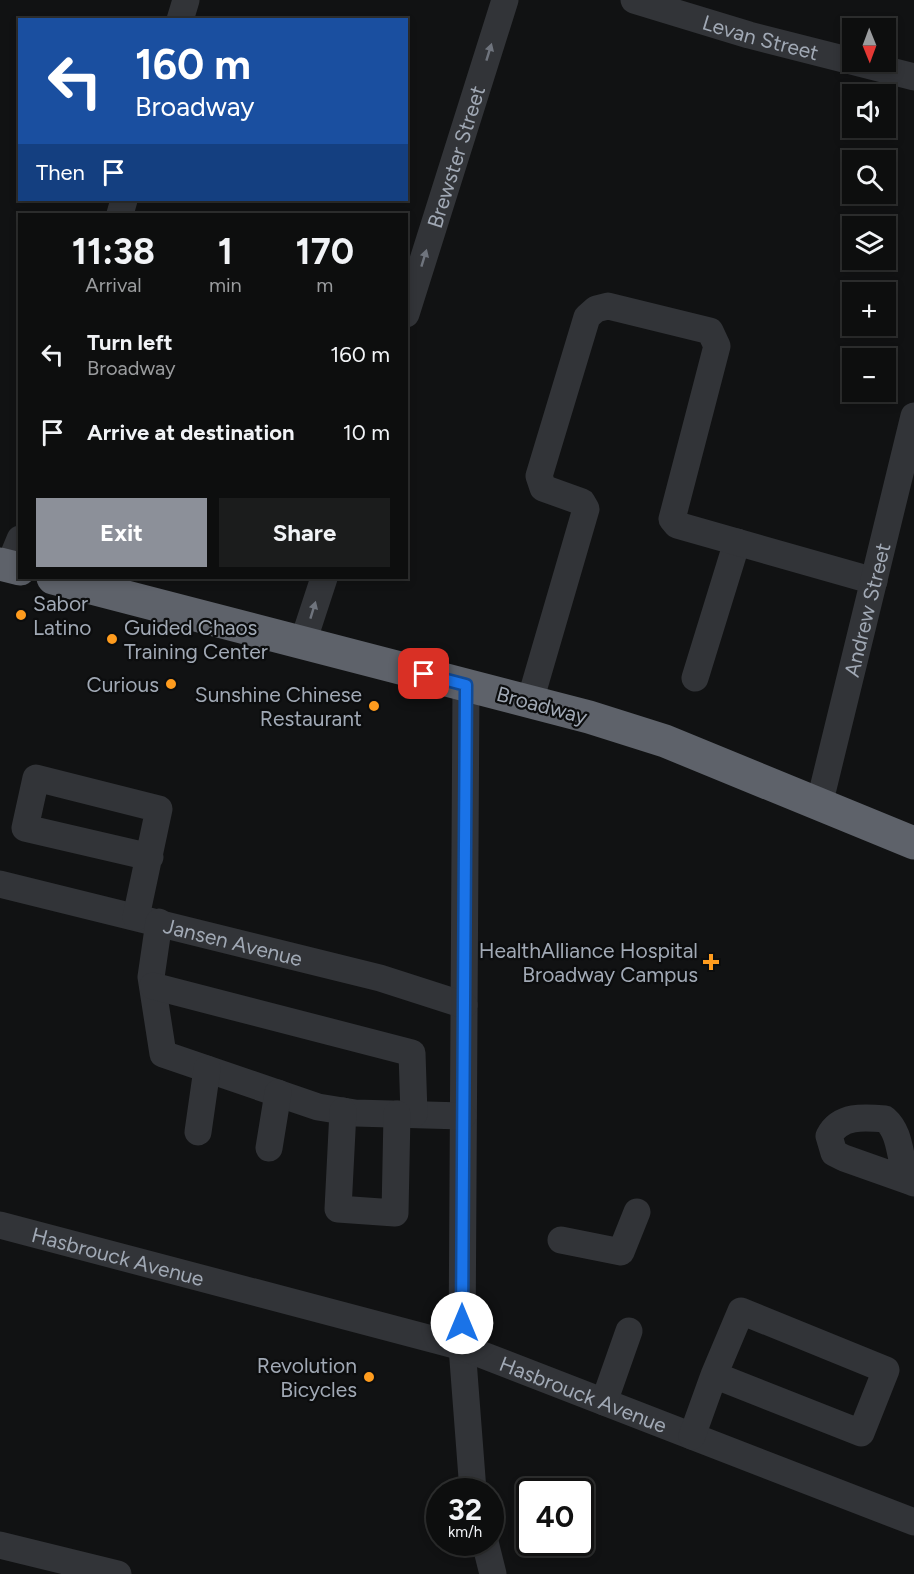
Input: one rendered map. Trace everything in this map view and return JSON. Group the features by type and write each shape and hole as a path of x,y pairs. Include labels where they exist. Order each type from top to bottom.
{"highway":[{"name":"Broadway","path":"57,579 530,701 665,741 914,843"}],"street":[{"path":"181,18 186,0"},
{"name":"Brewster Street","path":"408,308 505,0"},
{"name":"Levan Street","path":"634,0 749,35 914,77"},
{"path":"530,701 586,509 582,502 543,488 539,476 587,317 596,309 608,306 710,331 717,346 672,519 677,525 874,581"},
{"name":"Andrew Street","path":"819,805 914,416"},
{"path":"695,678 737,542"},
{"path":"303,642 324,579"},
{"path":"466,685 462,1347 470,1478"},
{"path":"150,857 25,828 36,778 159,810 150,857 147,920 151,977 163,1054 318,1107 343,1111 463,1116"},
{"name":"Jansen Avenue","path":"0,884 380,978 464,1005"},
{"path":"153,986 412,1053 395,1213 338,1209 343,1111"},
{"path":"198,1132 207,1069"},
{"path":"269,1148 278,1093"},
{"path":"561,1240 621,1252 637,1212"},
{"name":"Hasbrouck Avenue","path":"0,1225 462,1347 914,1521"},
{"path":"692,1436 714,1375 741,1311 886,1370 861,1433 714,1375"},
{"path":"604,1402 629,1331"},
{"path":"0,1545 56,1567 118,1574"},
{"path":"488,1556 493,1574"}],"place":[{"name":"Sabor Latino","path":"21,615"},
{"name":"Guided Chaos Training Center","path":"112,639"},
{"name":"Curious","path":"171,684"},
{"name":"Sunshine Chinese Restaurant","path":"374,706"},
{"name":"HealthAlliance Hospital Broadway Campus","path":"711,962"},
{"name":"Revolution Bicycles","path":"369,1377"}],"route":[{"path":"424,674 466,685 462,1323"}]}
